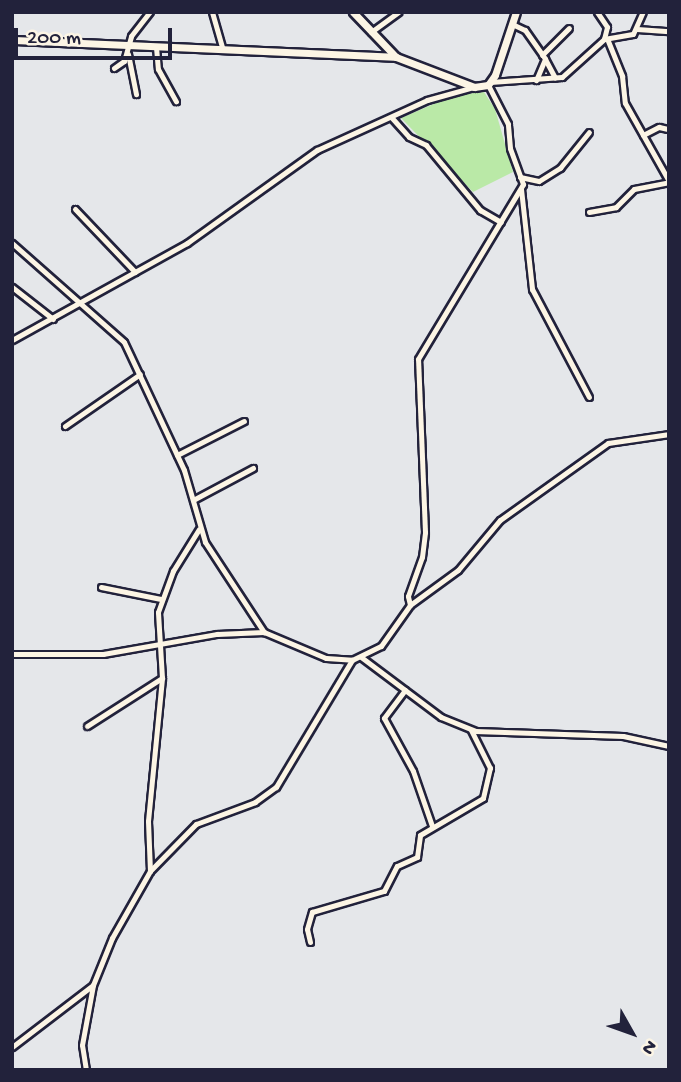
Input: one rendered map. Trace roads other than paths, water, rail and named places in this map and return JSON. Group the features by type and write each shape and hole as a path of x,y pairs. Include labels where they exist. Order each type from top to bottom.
{"street":[{"path":"138,12 142,21"},
{"path":"114,68 150,12"},
{"path":"212,12 222,48"},
{"path":"352,12 396,57"},
{"path":"371,32 399,12"},
{"path":"516,12 489,84 508,124 510,148 520,177 532,289 589,397"},
{"path":"589,212 617,206 634,190 669,181 625,103 622,76 606,40 607,27 597,12"},
{"path":"12,340 187,243 317,150 434,97 489,84 555,78 606,40 628,37 637,29 643,12"},
{"path":"512,24 526,30 555,78"},
{"path":"536,80 544,57 569,28"},
{"path":"637,29 669,31"},
{"path":"12,40 127,50 156,47 222,48 396,57 474,87"},
{"path":"156,47 158,69 176,101"},
{"path":"127,50 136,94"},
{"path":"392,118 409,137 426,145 480,209 501,222"},
{"path":"643,135 659,127 668,129"},
{"path":"520,177 539,181 560,168 589,132"},
{"path":"410,605 408,596 422,557 425,522 418,359 522,189"},
{"path":"75,209 135,272"},
{"path":"12,243 124,342 177,455 199,528 264,632"},
{"path":"12,288 53,319"},
{"path":"65,426 140,374"},
{"path":"177,455 244,421"},
{"path":"12,654 103,654 217,634 264,632 318,655 352,660 361,657 392,634 410,605 458,570 512,511 608,443 669,434"},
{"path":"192,500 253,468"},
{"path":"150,871 148,821 162,678 161,599 199,528"},
{"path":"101,587 161,599"},
{"path":"361,657 441,716 471,730 517,736 557,732 623,736 669,746"},
{"path":"86,1070 82,1045 93,985 113,938 150,871 197,824 255,802 276,787 352,660"},
{"path":"87,726 162,678"},
{"path":"405,690 384,718 413,771 432,826"},
{"path":"310,942 307,929 312,912 347,898 384,891 391,884 397,866 417,858 419,838 432,826 479,803 486,794 490,768 471,730"},
{"path":"12,1047 93,985"}]}
